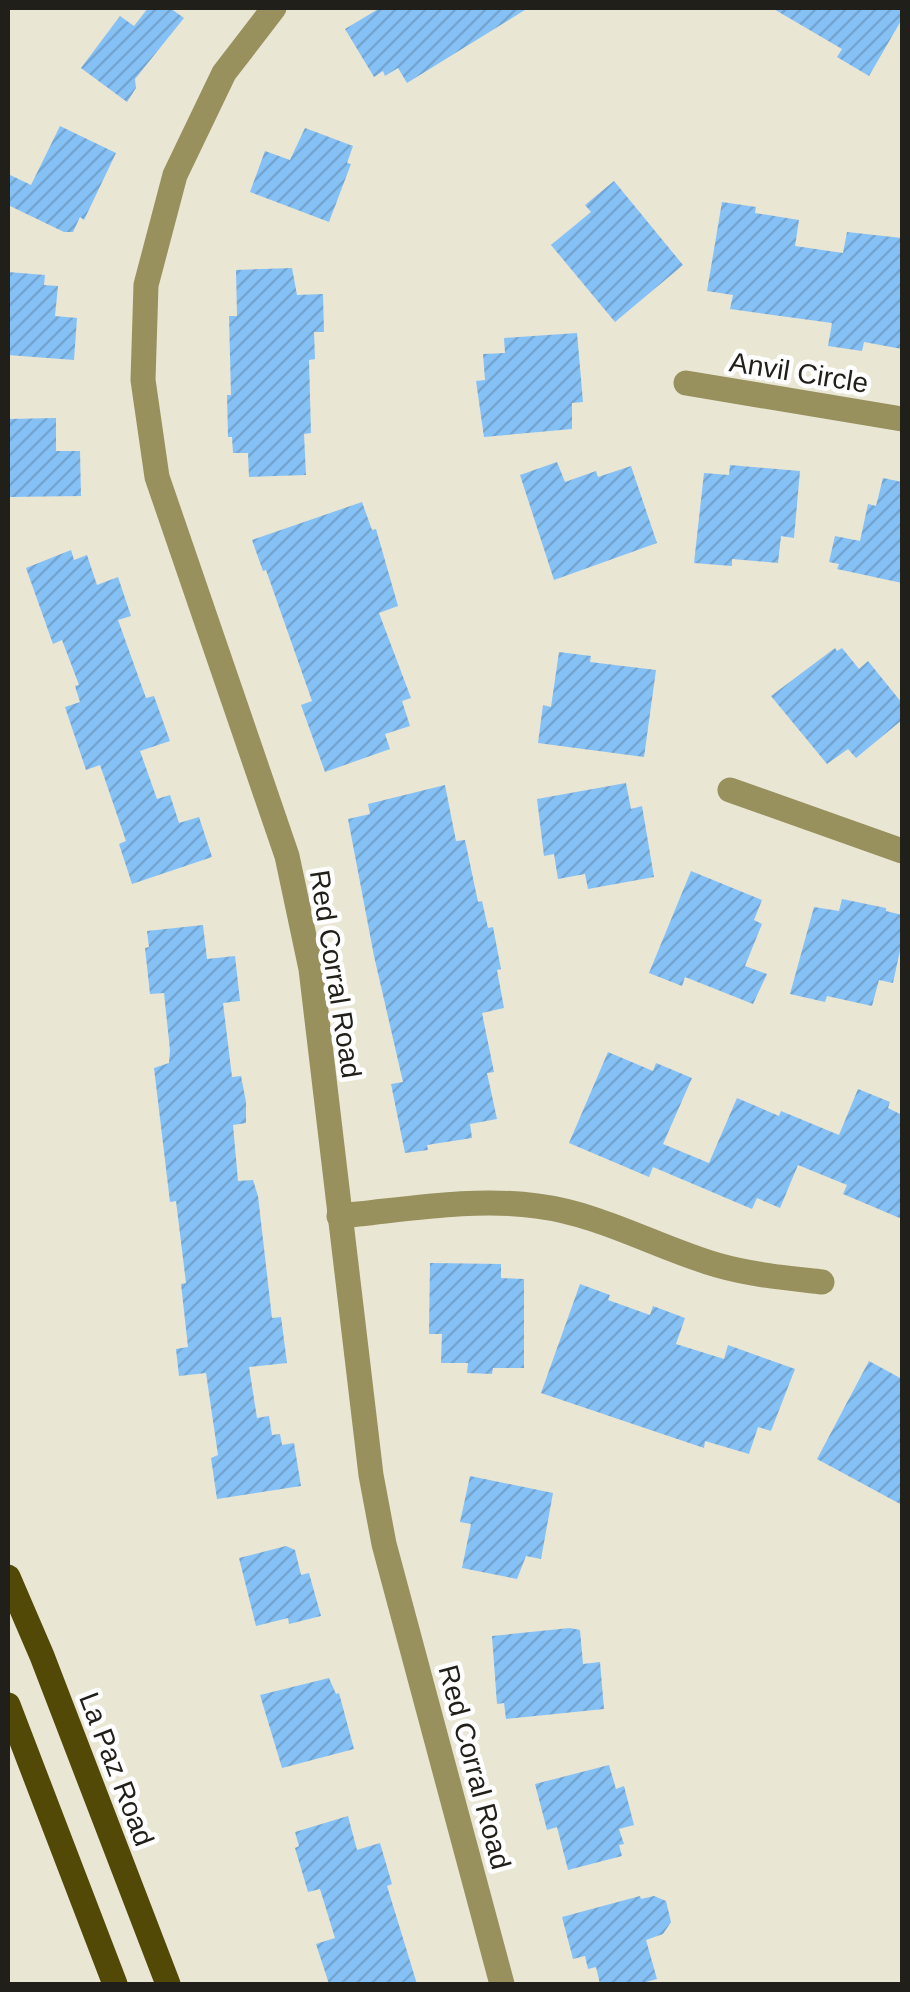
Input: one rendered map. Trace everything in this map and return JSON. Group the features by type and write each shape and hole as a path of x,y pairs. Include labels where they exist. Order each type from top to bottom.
{"main road":[{"name":"La Paz Road","path":"8,1577 168,1984"},
{"path":"8,1705 115,1984"}],"street":[{"name":"Red Corral Road","path":"274,8 224,72 174,175 146,285 143,380 157,477 287,856 312,969 371,1476 384,1544 502,1984"},
{"name":"Anvil Circle","path":"686,383 902,419"},
{"path":"730,790 902,851"},
{"path":"339,1216 481,1203 536,1206 587,1216 752,1274 822,1282"}],"building":[{"path":"148,8 170,8 184,18 135,79 136,88 127,102 81,68 120,16 134,26"},
{"path":"380,8 528,8 407,83 398,68 374,77 345,29"},
{"path":"772,8 902,8 902,19 869,76 837,57 842,49"},
{"path":"60,126 116,153 84,220 80,217 73,232 64,232 8,205 8,174 31,185"},
{"path":"305,128 353,146 347,163 351,164 329,222 250,192 265,151 290,160"},
{"path":"614,181 683,265 615,322 551,245 591,212 585,205"},
{"path":"722,202 756,207 755,213 799,220 795,246 843,253 847,232 902,238 902,349 864,342 862,351 828,346 832,323 730,309 733,295 707,291"},
{"path":"292,268 297,295 323,294 324,332 314,332 315,359 309,360 311,433 304,434 306,475 249,477 248,453 233,453 232,437 228,437 229,316 237,316 236,270"},
{"path":"8,272 45,275 44,285 58,286 55,316 77,318 74,360 8,355"},
{"path":"577,333 583,402 572,403 572,429 484,437 476,381 485,380 483,354 505,353 504,338"},
{"path":"56,418 56,451 80,451 81,496 10,497 8,419"},
{"path":"557,462 565,482 596,471 598,477 631,466 657,543 554,580 520,475"},
{"path":"730,465 800,471 794,538 781,536 778,563 732,559 732,566 694,563 704,473 729,475"},
{"path":"883,478 902,482 902,583 837,569 839,564 829,562 835,536 860,541 868,504 876,506"},
{"path":"362,502 372,530 376,529 398,606 379,613 411,698 402,701 410,726 385,734 390,749 325,772 301,705 312,701 252,540"},
{"path":"71,550 74,560 87,555 97,585 118,577 131,616 118,620 146,698 154,696 170,741 140,751 157,799 170,795 179,823 199,817 212,857 132,884 119,844 126,841 100,765 86,770 65,707 80,702 75,686 79,685 62,640 53,644 26,568"},
{"path":"835,648 842,648 859,669 868,661 902,703 902,720 856,758 848,749 827,764 771,696"},
{"path":"559,652 591,656 590,662 656,670 644,757 538,743 543,705 551,707"},
{"path":"626,783 631,809 642,806 654,877 588,889 585,874 558,879 554,854 544,856 537,799"},
{"path":"445,785 456,841 465,840 478,902 482,901 488,928 493,927 501,969 497,970 504,1008 482,1013 494,1072 487,1073 497,1119 470,1124 472,1138 427,1145 428,1150 405,1153 391,1084 403,1082 348,819 370,814 368,804"},
{"path":"691,871 762,900 754,920 762,924 745,966 767,974 753,1004 685,977 682,986 649,973"},
{"path":"842,899 902,915 902,941 893,983 879,980 872,1006 827,996 825,1002 790,994 814,907 839,911"},
{"path":"203,925 207,959 235,956 240,1001 223,1003 232,1077 241,1076 246,1102 246,1123 233,1125 238,1181 253,1180 258,1196 272,1318 281,1317 287,1363 249,1367 257,1418 269,1416 272,1435 280,1434 282,1445 294,1443 301,1486 217,1499 211,1458 218,1455 206,1373 179,1376 176,1349 188,1347 181,1284 186,1283 176,1201 170,1202 154,1068 169,1063 170,1050 164,993 150,994 145,948 149,947 147,931"},
{"path":"608,1052 653,1071 656,1063 692,1078 663,1144 709,1163 737,1098 839,1135 858,1089 890,1102 888,1108 902,1115 902,1219 843,1194 847,1185 798,1165 780,1208 757,1198 752,1209 653,1167 649,1177 569,1143"},
{"path":"430,1263 501,1264 501,1278 524,1279 524,1368 493,1368 492,1374 467,1373 468,1363 441,1363 442,1334 429,1334"},
{"path":"580,1284 610,1295 608,1300 650,1315 653,1306 685,1318 676,1344 724,1359 728,1345 795,1369 771,1431 758,1427 749,1454 705,1441 704,1448 541,1393"},
{"path":"869,1361 902,1379 902,1505 817,1459"},
{"path":"470,1476 553,1493 541,1559 526,1556 517,1579 462,1568 471,1524 460,1522"},
{"path":"286,1546 295,1550 301,1575 309,1573 321,1616 289,1624 288,1618 256,1626 239,1558"},
{"path":"580,1630 583,1664 600,1662 604,1709 506,1719 504,1703 497,1704 492,1636"},
{"path":"329,1678 336,1694 339,1693 354,1749 282,1768 260,1695"},
{"path":"609,1765 616,1789 624,1786 634,1825 619,1829 624,1844 619,1845 622,1856 568,1870 557,1827 547,1830 535,1784"},
{"path":"348,1816 357,1850 380,1843 392,1884 387,1886 417,1984 329,1984 316,1944 335,1938 320,1889 308,1892 295,1848 299,1846 295,1832"},
{"path":"640,1896 666,1901 671,1922 663,1934 646,1940 657,1979 639,1984 600,1984 596,1967 588,1969 585,1956 573,1959 562,1917"}]}
